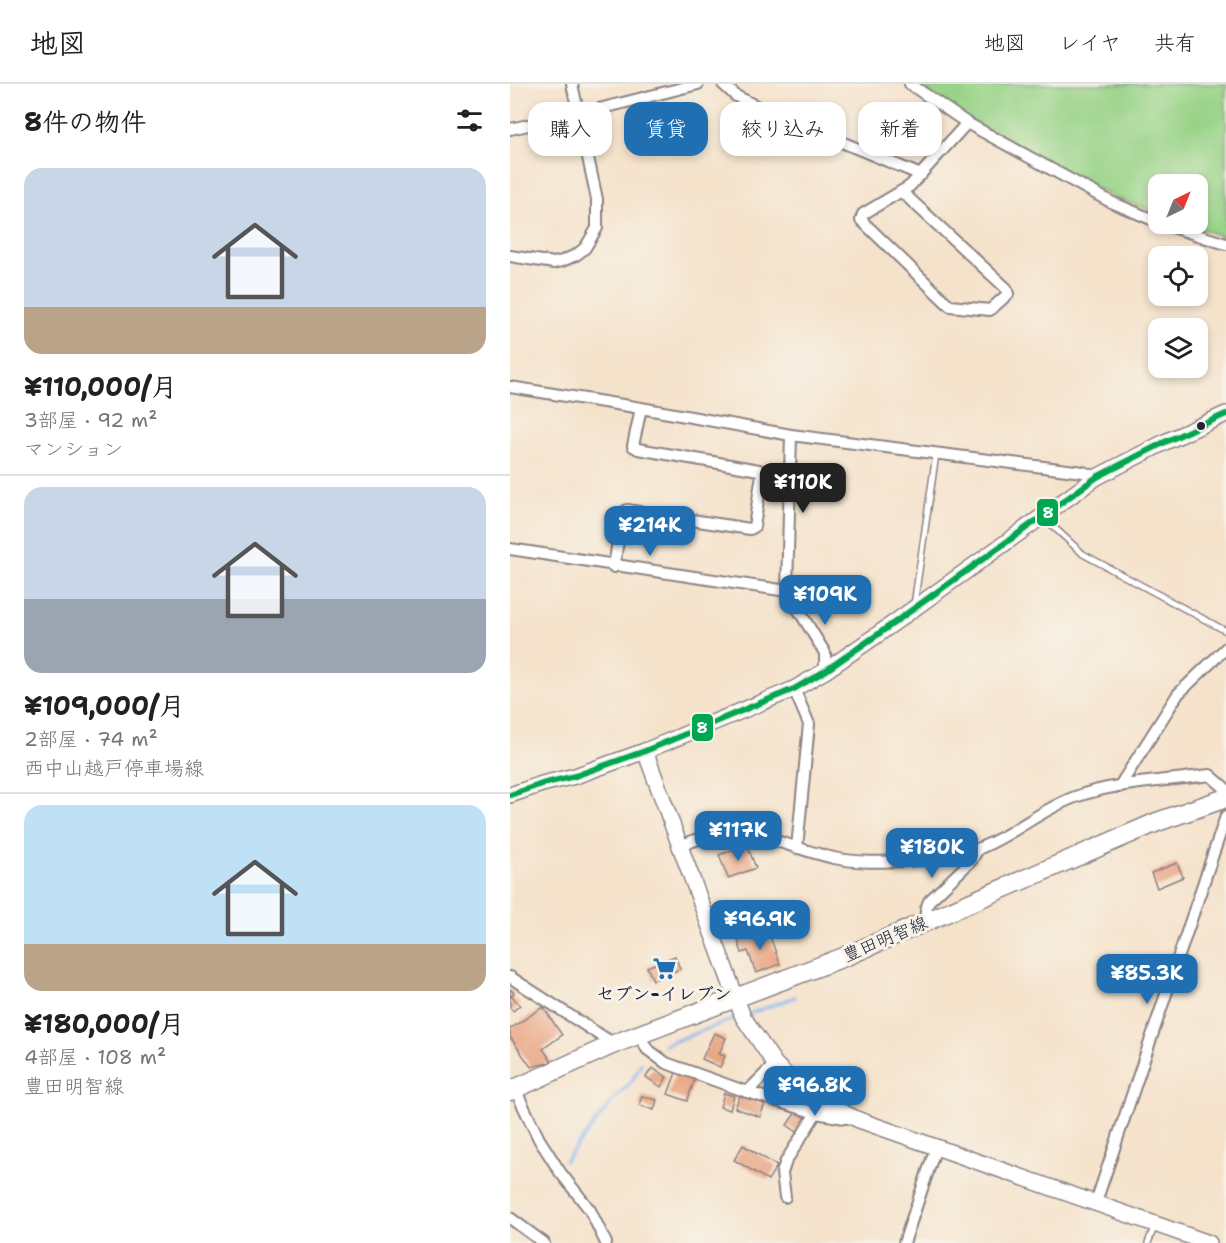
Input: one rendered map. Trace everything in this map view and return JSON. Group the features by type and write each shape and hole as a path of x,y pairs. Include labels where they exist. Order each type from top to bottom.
{"main road":[{"path":"510,795 576,776 645,751 794,689 825,671 913,610 1096,477 1226,414"},
{"path":"645,751 743,1017 775,1064 797,1086 818,1101 859,1120 1209,1243"},
{"name":"豊田明智線","path":"513,1090 614,1044 844,957 1147,826 1226,798"}],"street":[{"path":"572,84 576,102"},
{"path":"612,106 698,84"},
{"path":"723,84 736,96 762,109 921,175"},
{"path":"910,84 967,123 1111,202 1148,218"},
{"path":"902,192 1006,288 1008,294 990,310 950,306 861,220 863,214 902,192 921,175 967,123"},
{"path":"510,129 528,125"},
{"path":"510,256 554,263 576,255 585,248 594,235 599,220 588,156"},
{"path":"1194,234 1226,244"},
{"path":"510,387 791,435 1083,472 1096,477"},
{"path":"614,567 622,514 627,510 750,529 754,527 762,474 759,470 638,449 633,446 641,408"},
{"path":"791,435 787,591 825,653 825,671"},
{"path":"510,549 614,567 787,591"},
{"path":"1119,787 1178,694 1226,648"},
{"path":"794,689 809,724 797,848"},
{"path":"680,846 710,834 736,832 835,858 864,861 910,861 952,856 978,849 1048,809 1076,797 1119,787 1210,775 1226,789"},
{"path":"1096,1202 1226,816"},
{"path":"926,923 926,909 929,901 971,861 978,849"},
{"path":"510,976 614,1044"},
{"path":"639,1034 647,1049 666,1063 747,1092 816,1113 859,1120"},
{"path":"747,1092 775,1064"},
{"path":"513,1090 539,1139 560,1172 590,1210 606,1243"},
{"path":"785,1197 782,1173 786,1161 816,1113"},
{"path":"903,1243 936,1148"},
{"path":"510,1218 544,1243"}],"lane":[{"path":"913,610 936,452"},
{"path":"1043,517 1083,554 1226,631"},
{"path":"1148,1243 1156,1224"}],"green space":[{"path":"918,84 1226,84 1226,238 1208,232 1208,174 1148,174 1148,209 1113,197 965,118"}],"building":[{"path":"747,845 756,868 728,878 719,855"},
{"path":"1177,863 1183,877 1157,888 1151,873"},
{"path":"768,931 780,964 756,973 748,951 742,953 738,941"},
{"name":"セブン-イレブン","path":"675,956 680,969 653,980 647,967"},
{"path":"510,989 514,993 511,996 520,1005 513,1011 510,1008"},
{"path":"543,1007 562,1035 543,1049 552,1062 531,1067 510,1037 510,1029"},
{"path":"714,1033 726,1038 719,1054 725,1056 720,1067 702,1059"},
{"path":"652,1068 667,1077 661,1087 646,1077"},
{"path":"677,1070 696,1076 687,1101 668,1094"},
{"path":"724,1093 734,1096 730,1110 720,1107"},
{"path":"740,1095 765,1104 760,1117 735,1108"},
{"path":"642,1096 657,1100 654,1110 639,1105"},
{"path":"796,1112 807,1119 797,1132 787,1125"},
{"path":"743,1145 777,1166 768,1180 734,1160"}],"waterway":[{"path":"746,1015 795,997"},
{"path":"664,1045 737,1018"},
{"path":"565,1161 615,1098 632,1081 641,1063"}],"transit line":[{"name":"8","path":"510,795 575,776 645,751 794,689 825,671 877,635 1097,477 1226,414"}],"place":[{"name":"セブン-イレブン","path":"664,968"}]}
